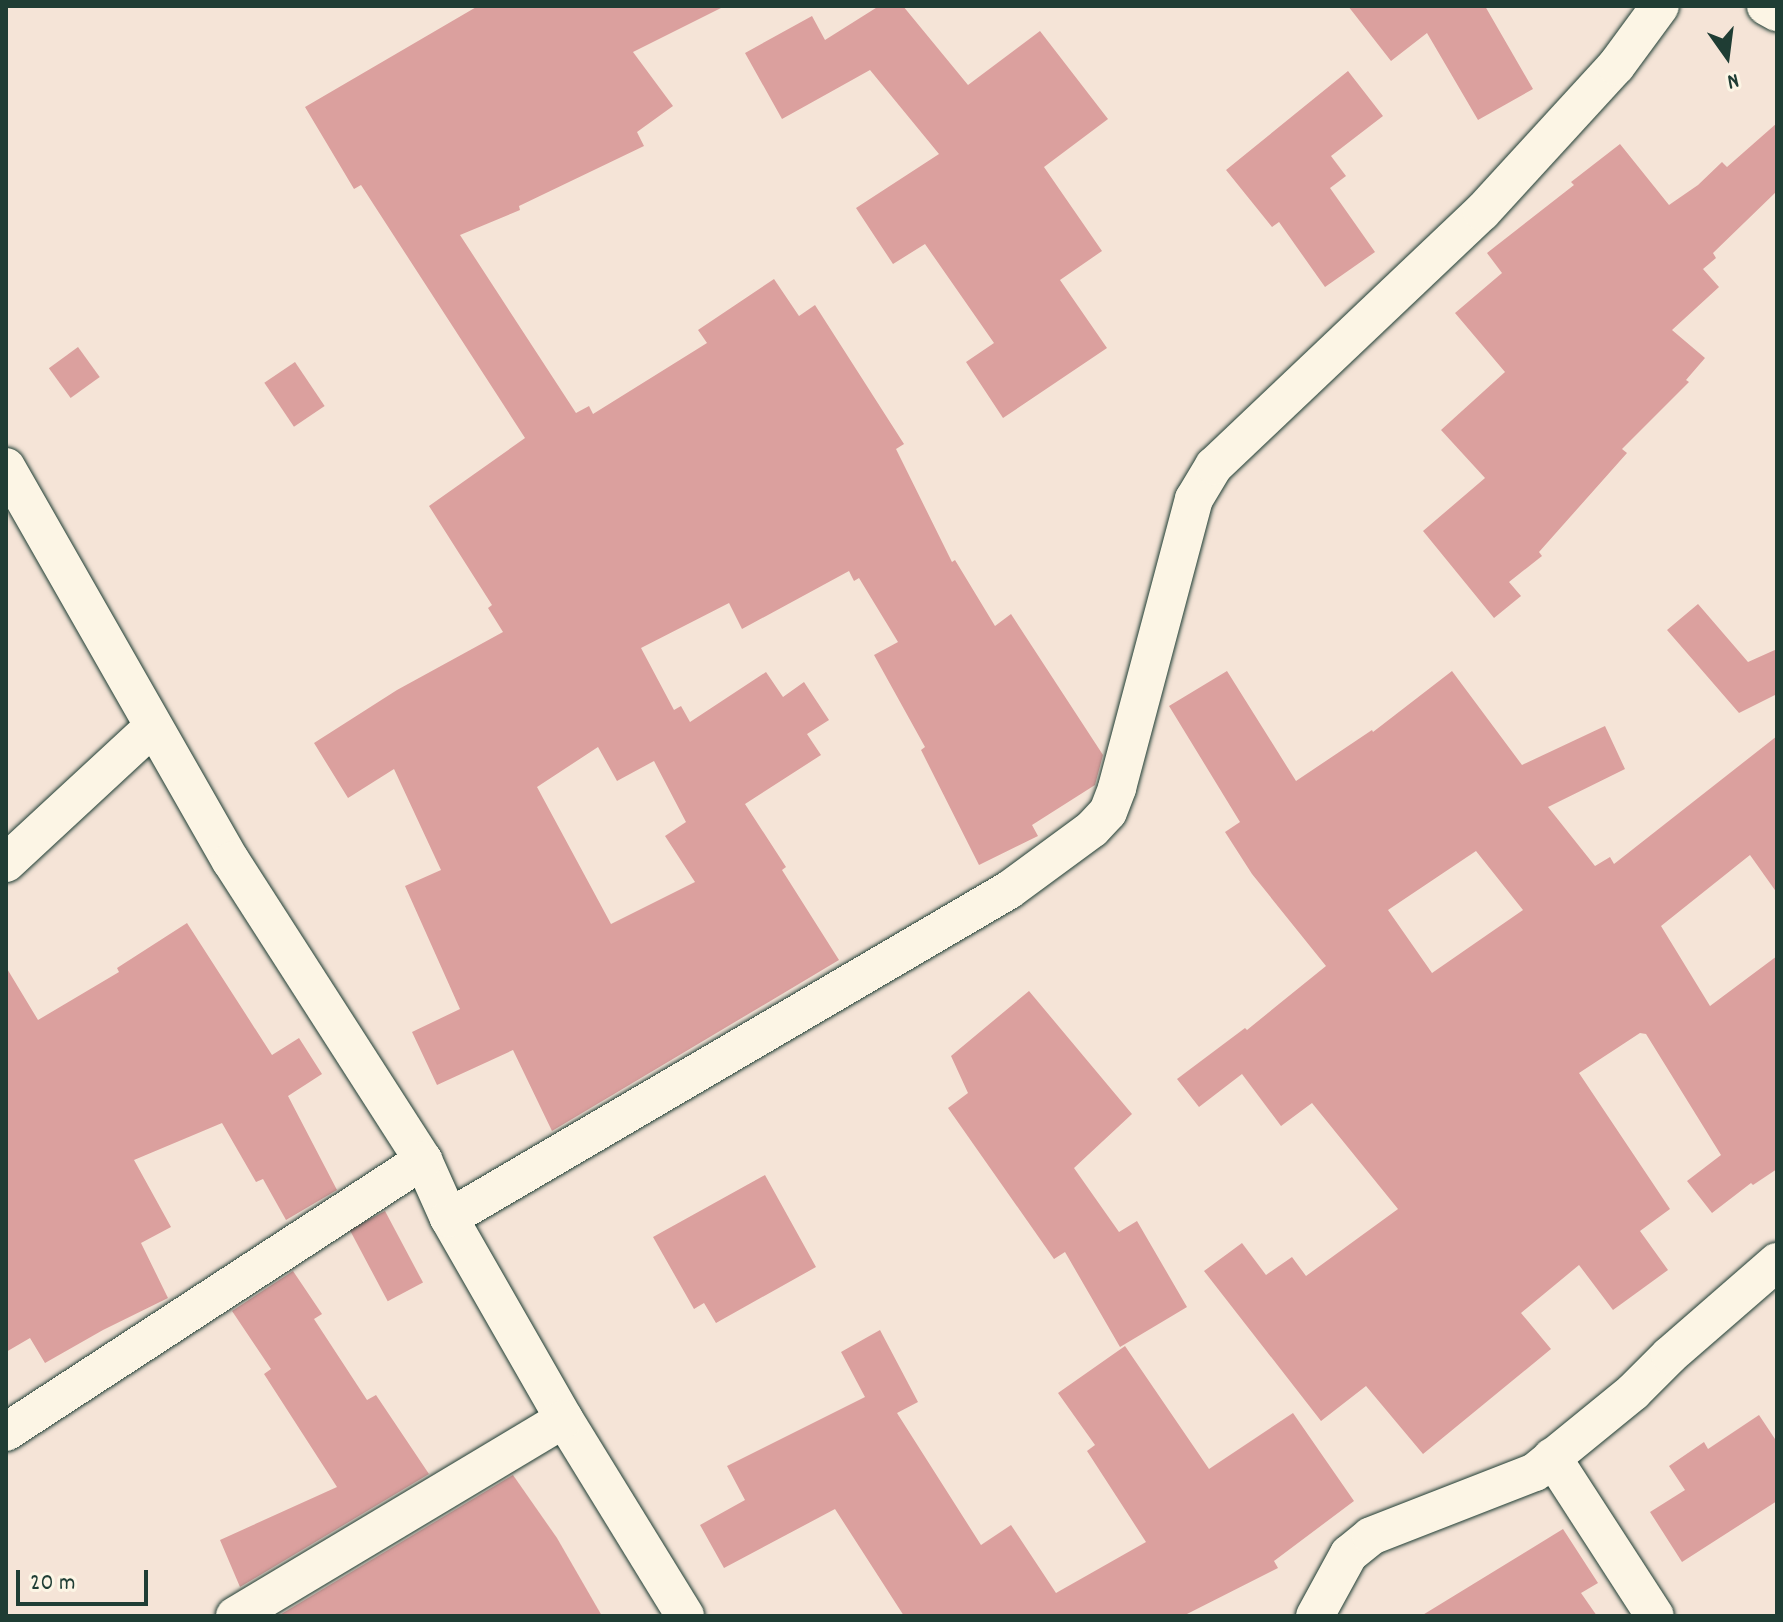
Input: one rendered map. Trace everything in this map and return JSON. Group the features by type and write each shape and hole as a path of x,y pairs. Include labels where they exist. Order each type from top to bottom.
{"street":[{"path":"449,1218 1009,890 1092,829 1108,812 1117,788 1194,499 1214,466 1482,212 1616,66 1660,6"},
{"path":"1765,6 1777,12"},
{"path":"6,467 231,861 423,1160 449,1218 564,1419 685,1616"},
{"path":"6,863 153,727"},
{"path":"6,1432 423,1160"},
{"path":"1315,1616 1349,1554 1371,1536 1535,1472 1621,1402 1777,1262"},
{"path":"235,1616 564,1419"},
{"path":"1552,1457 1655,1616"}],"building":[{"path":"478,6 725,6 633,52 673,106 637,132 644,146 519,206 520,210 460,235 576,413 589,406 593,414 707,343 698,330 774,279 799,316 815,305 904,444 896,449 952,562 955,560 995,626 1011,614 1103,755 1095,785 1032,825 1038,836 979,865 921,750 925,747 874,655 898,642 859,578 854,581 849,571 742,629 729,603 641,648 674,710 681,706 690,722 766,672 783,697 804,682 829,720 807,734 821,755 745,804 786,867 782,870 839,960 552,1131 513,1050 437,1085 412,1032 460,1009 405,886 441,870 394,769 348,798 314,743 397,690 503,632 488,608 492,605 429,506 525,438 361,185 354,189 305,107","holes":["598,747 617,781 654,761 686,822 665,836 695,882 611,924 537,787"]},
{"path":"879,6 903,6 968,85 1040,31 1108,119 1044,167 1102,251 1060,280 1107,348 1003,418 966,362 994,343 925,244 893,264 856,208 939,154 870,70 782,119 745,53 812,16 825,40"},
{"path":"1348,6 1485,6 1533,89 1478,120 1427,33 1391,61"},
{"path":"1348,71 1383,116 1331,156 1346,176 1330,188 1375,252 1325,287 1279,222 1272,227 1226,170"},
{"path":"1777,123 1777,191 1713,253 1716,258 1703,269 1719,287 1672,330 1705,358 1686,380 1689,382 1622,449 1627,453 1539,552 1542,556 1509,582 1521,596 1494,618 1423,531 1485,478 1441,430 1505,372 1455,313 1502,273 1487,253 1574,185 1571,182 1620,144 1669,205 1698,185 1722,162 1727,167"},
{"path":"78,347 100,377 71,398 49,368"},
{"path":"295,362 325,406 294,427 264,383"},
{"path":"1698,604 1748,662 1777,649 1777,694 1739,713 1667,630"},
{"path":"1227,671 1296,781 1373,732 1452,671 1522,765 1605,726 1625,769 1548,807 1595,866 1610,857 1614,864 1777,736 1777,893 1750,855 1661,926 1710,1006 1777,956 1777,1169 1753,1185 1751,1183 1712,1213 1687,1181 1721,1155 1646,1034 1640,1033 1579,1073 1670,1209 1640,1231 1668,1270 1613,1310 1579,1265 1521,1313 1551,1349 1423,1454 1366,1386 1321,1421 1204,1271 1242,1243 1266,1275 1292,1257 1306,1276 1398,1209 1312,1103 1281,1126 1242,1074 1199,1107 1177,1079 1245,1028 1247,1030 1326,966 1252,874 1225,832 1240,822 1169,706","holes":["1476,851 1523,910 1432,973 1388,910"]},
{"path":"187,923 272,1055 299,1038 322,1074 288,1096 337,1190 286,1220 263,1179 256,1182 222,1123 134,1160 171,1227 141,1243 168,1298 45,1363 30,1338 6,1352 6,967 38,1020 119,972 117,968"},
{"path":"1029,991 1132,1114 1074,1168 1119,1232 1137,1221 1187,1307 1120,1347 1065,1252 1054,1259 948,1108 968,1093 951,1056"},
{"path":"765,1175 816,1267 716,1323 704,1303 694,1309 653,1237"},
{"path":"385,1211 423,1283 388,1301 350,1230"},
{"path":"293,1271 322,1314 314,1319 367,1400 376,1395 429,1474 240,1587 220,1540 337,1487 264,1374 271,1369 232,1311"},
{"path":"880,1330 918,1402 897,1413 981,1545 1011,1525 1056,1593 1146,1542 1087,1451 1095,1445 1058,1393 1125,1346 1209,1469 1293,1413 1354,1501 1274,1561 1278,1568 1183,1616 904,1616 835,1509 724,1568 700,1525 745,1500 727,1466 865,1397 841,1352"},
{"path":"1759,1415 1777,1442 1777,1501 1682,1562 1650,1512 1685,1490 1669,1466 1704,1442 1708,1449"},
{"path":"513,1475 557,1538 602,1616 278,1616"},
{"path":"1563,1529 1598,1583 1581,1593 1597,1616 1421,1616"}]}
